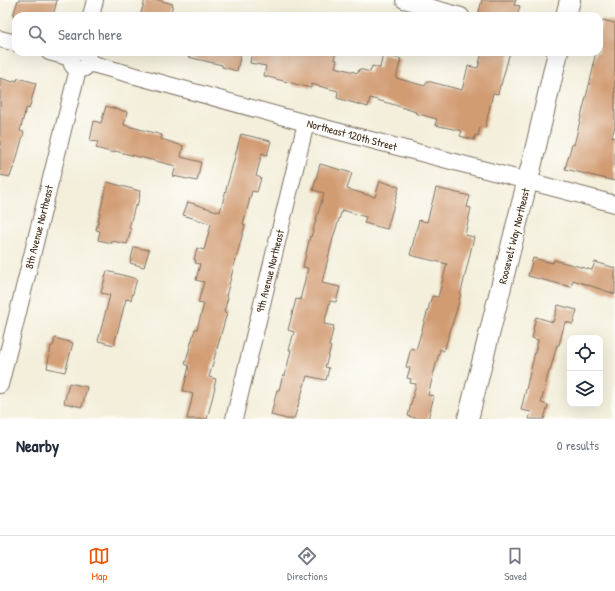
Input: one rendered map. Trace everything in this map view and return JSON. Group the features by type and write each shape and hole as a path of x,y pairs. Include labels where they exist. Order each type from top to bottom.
{"street":[{"path":"92,12 95,0"},
{"path":"404,0 447,12"},
{"path":"567,12 570,0"},
{"path":"0,39 12,42"},
{"name":"Northeast 120th Street","path":"66,56 306,123 615,204"},
{"name":"Roosevelt Way Northeast","path":"468,419 557,56"},
{"name":"8th Avenue Northeast","path":"0,386 79,59"},
{"name":"9th Avenue Northeast","path":"234,419 306,123"}],"building":[{"path":"18,0 57,0 54,12 14,12"},
{"path":"145,0 159,0 173,4 171,12 141,12"},
{"path":"482,0 516,0 514,5 520,6 518,12 479,12"},
{"path":"603,20 615,23 615,126 612,137 615,138 615,181 565,169 572,144 574,145 594,65 595,56 603,56"},
{"path":"240,56 237,71 222,67 222,65 188,57"},
{"path":"251,56 335,56 334,59 337,60 335,67 358,73 359,69 370,72 372,66 380,68 383,56 390,56 401,59 396,78 425,86 427,81 462,90 468,66 478,68 481,56 509,56 498,94 493,93 485,128 480,127 478,136 475,135 474,140 460,136 462,131 435,125 437,119 370,98 368,107 337,98 338,91 311,84 311,88 264,76 266,66 250,63"},
{"path":"0,78 13,82 14,80 17,81 18,78 36,83 29,109 26,108 20,131 24,132 10,177 0,175"},
{"path":"106,106 127,112 124,125 162,135 161,139 183,146 181,157 201,162 197,181 173,176 176,166 115,151 114,153 96,148 98,142 90,141 94,121 101,123"},
{"path":"241,134 271,141 267,155 262,153 256,176 261,178 257,192 252,191 243,224 245,225 226,296 228,297 224,312 227,313 209,377 216,379 207,419 187,419 193,394 183,391 189,366 185,364 204,304 198,303 204,282 196,280 200,264 195,263 196,260 194,260 197,248 204,250 211,224 183,215 188,202 220,212"},
{"path":"320,164 352,173 347,189 375,197 380,181 399,187 387,229 364,223 366,217 342,210 333,238 322,283 340,287 336,302 330,301 324,324 334,326 329,346 331,347 325,367 329,368 326,380 307,376 294,419 287,419 271,415 277,390 279,390 283,375 285,376 291,350 289,350 294,332 288,330 296,299 300,300 308,268 303,267 310,236 311,237 324,193 313,190"},
{"path":"107,182 140,191 137,206 135,206 129,228 131,229 127,244 98,240 100,231 96,230"},
{"path":"436,188 470,196 467,207 471,208 465,235 474,237 458,305 444,351 440,349 428,395 434,396 428,419 419,419 408,416 416,384 410,383 411,379 407,378 410,368 406,367 411,348 416,350 432,296 438,297 447,264 410,255 419,220 427,222"},
{"path":"134,247 149,250 144,267 130,263"},
{"path":"533,258 553,263 554,260 592,270 595,262 615,268 615,294 573,280 571,287 528,276"},
{"path":"107,271 137,279 131,300 126,299 114,345 98,341 110,295 101,293"},
{"path":"558,305 577,310 573,324 565,322 559,345 557,345 549,371 541,403 548,405 544,419 529,419 531,412 521,410 538,340 532,338 536,317 553,322"},
{"path":"55,338 73,343 65,372 47,368 51,346 53,346"},
{"path":"69,383 87,387 82,407 64,403"}]}
